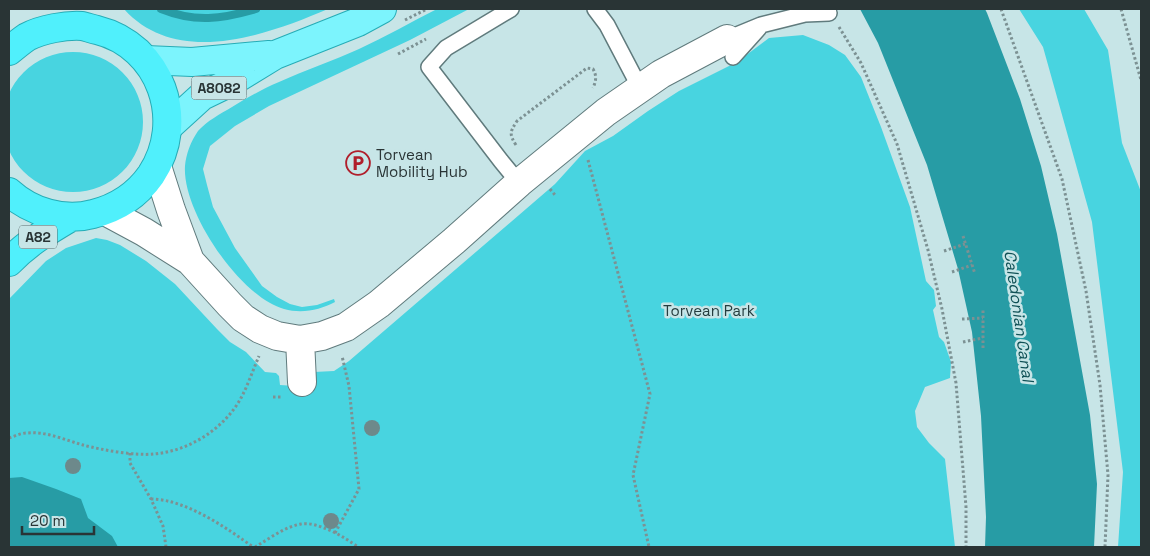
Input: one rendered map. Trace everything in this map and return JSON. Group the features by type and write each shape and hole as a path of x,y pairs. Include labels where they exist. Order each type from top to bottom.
{"highway":[{"path":"18,44 43,9"},
{"path":"95,9 109,33"},
{"path":"9,192 16,199 33,209 52,215 88,216 105,211 126,200 144,185 157,166 165,147 168,127 166,103 159,80 146,60 129,44 109,33 82,26 54,28 18,44"},
{"name":"A82","path":"9,262 22,249 71,217"}],"main road":[{"name":"A8082","path":"168,127 202,96 231,82 275,55 358,22 382,9"},
{"name":"A8082","path":"146,60 192,62 275,55"}],"street":[{"path":"105,211 144,232 190,261 243,318 260,328 277,336 300,340 322,336 346,327 379,304 519,183 606,112 640,88 661,74 730,48"},
{"path":"157,166 190,261"},
{"path":"300,340 302,382"}],"lane":[{"path":"511,9 446,48 430,68 519,183"},
{"path":"595,9 607,25 640,88"},
{"path":"730,48 761,25 804,14 829,13"}],"path":[{"path":"1001,9 1062,178 1086,291 1100,385 1108,474 1105,547"},
{"path":"1121,9 1141,80"},
{"path":"829,13 862,63 897,144 928,250 942,309 956,383 966,507 966,547"},
{"path":"501,161 517,147 512,138 511,130 517,121 587,68 592,69 596,74 591,93"},
{"path":"585,151 650,394 633,475 649,547"},
{"path":"963,236 975,274"},
{"path":"944,251 965,244"},
{"path":"952,272 972,266"},
{"path":"983,310 983,348"},
{"path":"962,319 983,318"},
{"path":"963,342 983,338"},
{"path":"9,438 26,433 44,433 85,445 130,453 154,454 190,445 212,432 227,416 240,399 259,356"},
{"path":"335,533 359,489 349,386 342,356"},
{"path":"130,453 130,463 151,499 163,526 166,547"},
{"path":"151,499 170,502 190,509 234,533 254,547 285,529 302,523 318,526 335,533 358,547"}],"green space":[{"path":"124,9 328,9 251,36 223,41 196,42 170,38 145,27"},
{"path":"437,9 469,9 410,40 269,106 235,126 210,146 203,169 213,207 235,248 262,286 290,304 302,307 317,305 334,299 335,302 317,309 297,311 284,309 267,301 250,288 217,250 203,228 193,206 187,185 185,166 195,135 214,118 243,100 289,78 359,49"},
{"path":"1019,9 1084,9 1108,50 1122,143 1141,192 1141,547 1118,547 1123,472 1092,222 1043,47"},
{"name":"Torvean Park","path":"803,35 829,45 845,55 861,77 910,207 926,281 934,290 936,306 933,310 939,337 944,342 951,362 950,378 925,387 915,411 917,427 929,443 945,459 955,547 9,547 9,299 46,261 66,248 96,238 120,245 146,261 175,284 230,342 246,352 265,372 276,373 279,376 280,385 310,387 314,372 334,371 349,361 555,184 585,151 613,136 679,91 737,62 769,38"},
{"path":"73,52 87,53 100,57 123,72 138,95 142,108 142,136 138,149 123,172 100,187 87,191 73,192 59,191 46,187 23,172 8,149 4,136 3,122 4,108 8,95 23,72 46,57 59,53"}],"water":[{"name":"Caledonian Canal","path":"860,9 985,9 987,13 1020,99 1041,166 1057,234 1090,415 1097,484 1094,547 985,547 986,517 981,416 972,332 958,269 927,165 878,43"},
{"path":"22,477 81,499 88,518 112,536 118,547 9,547 9,478"}],"waterway":[{"path":"161,9 197,18 220,17 256,9"}],"place":[{"name":"Torvean Mobility Hub","path":"358,163"}]}
